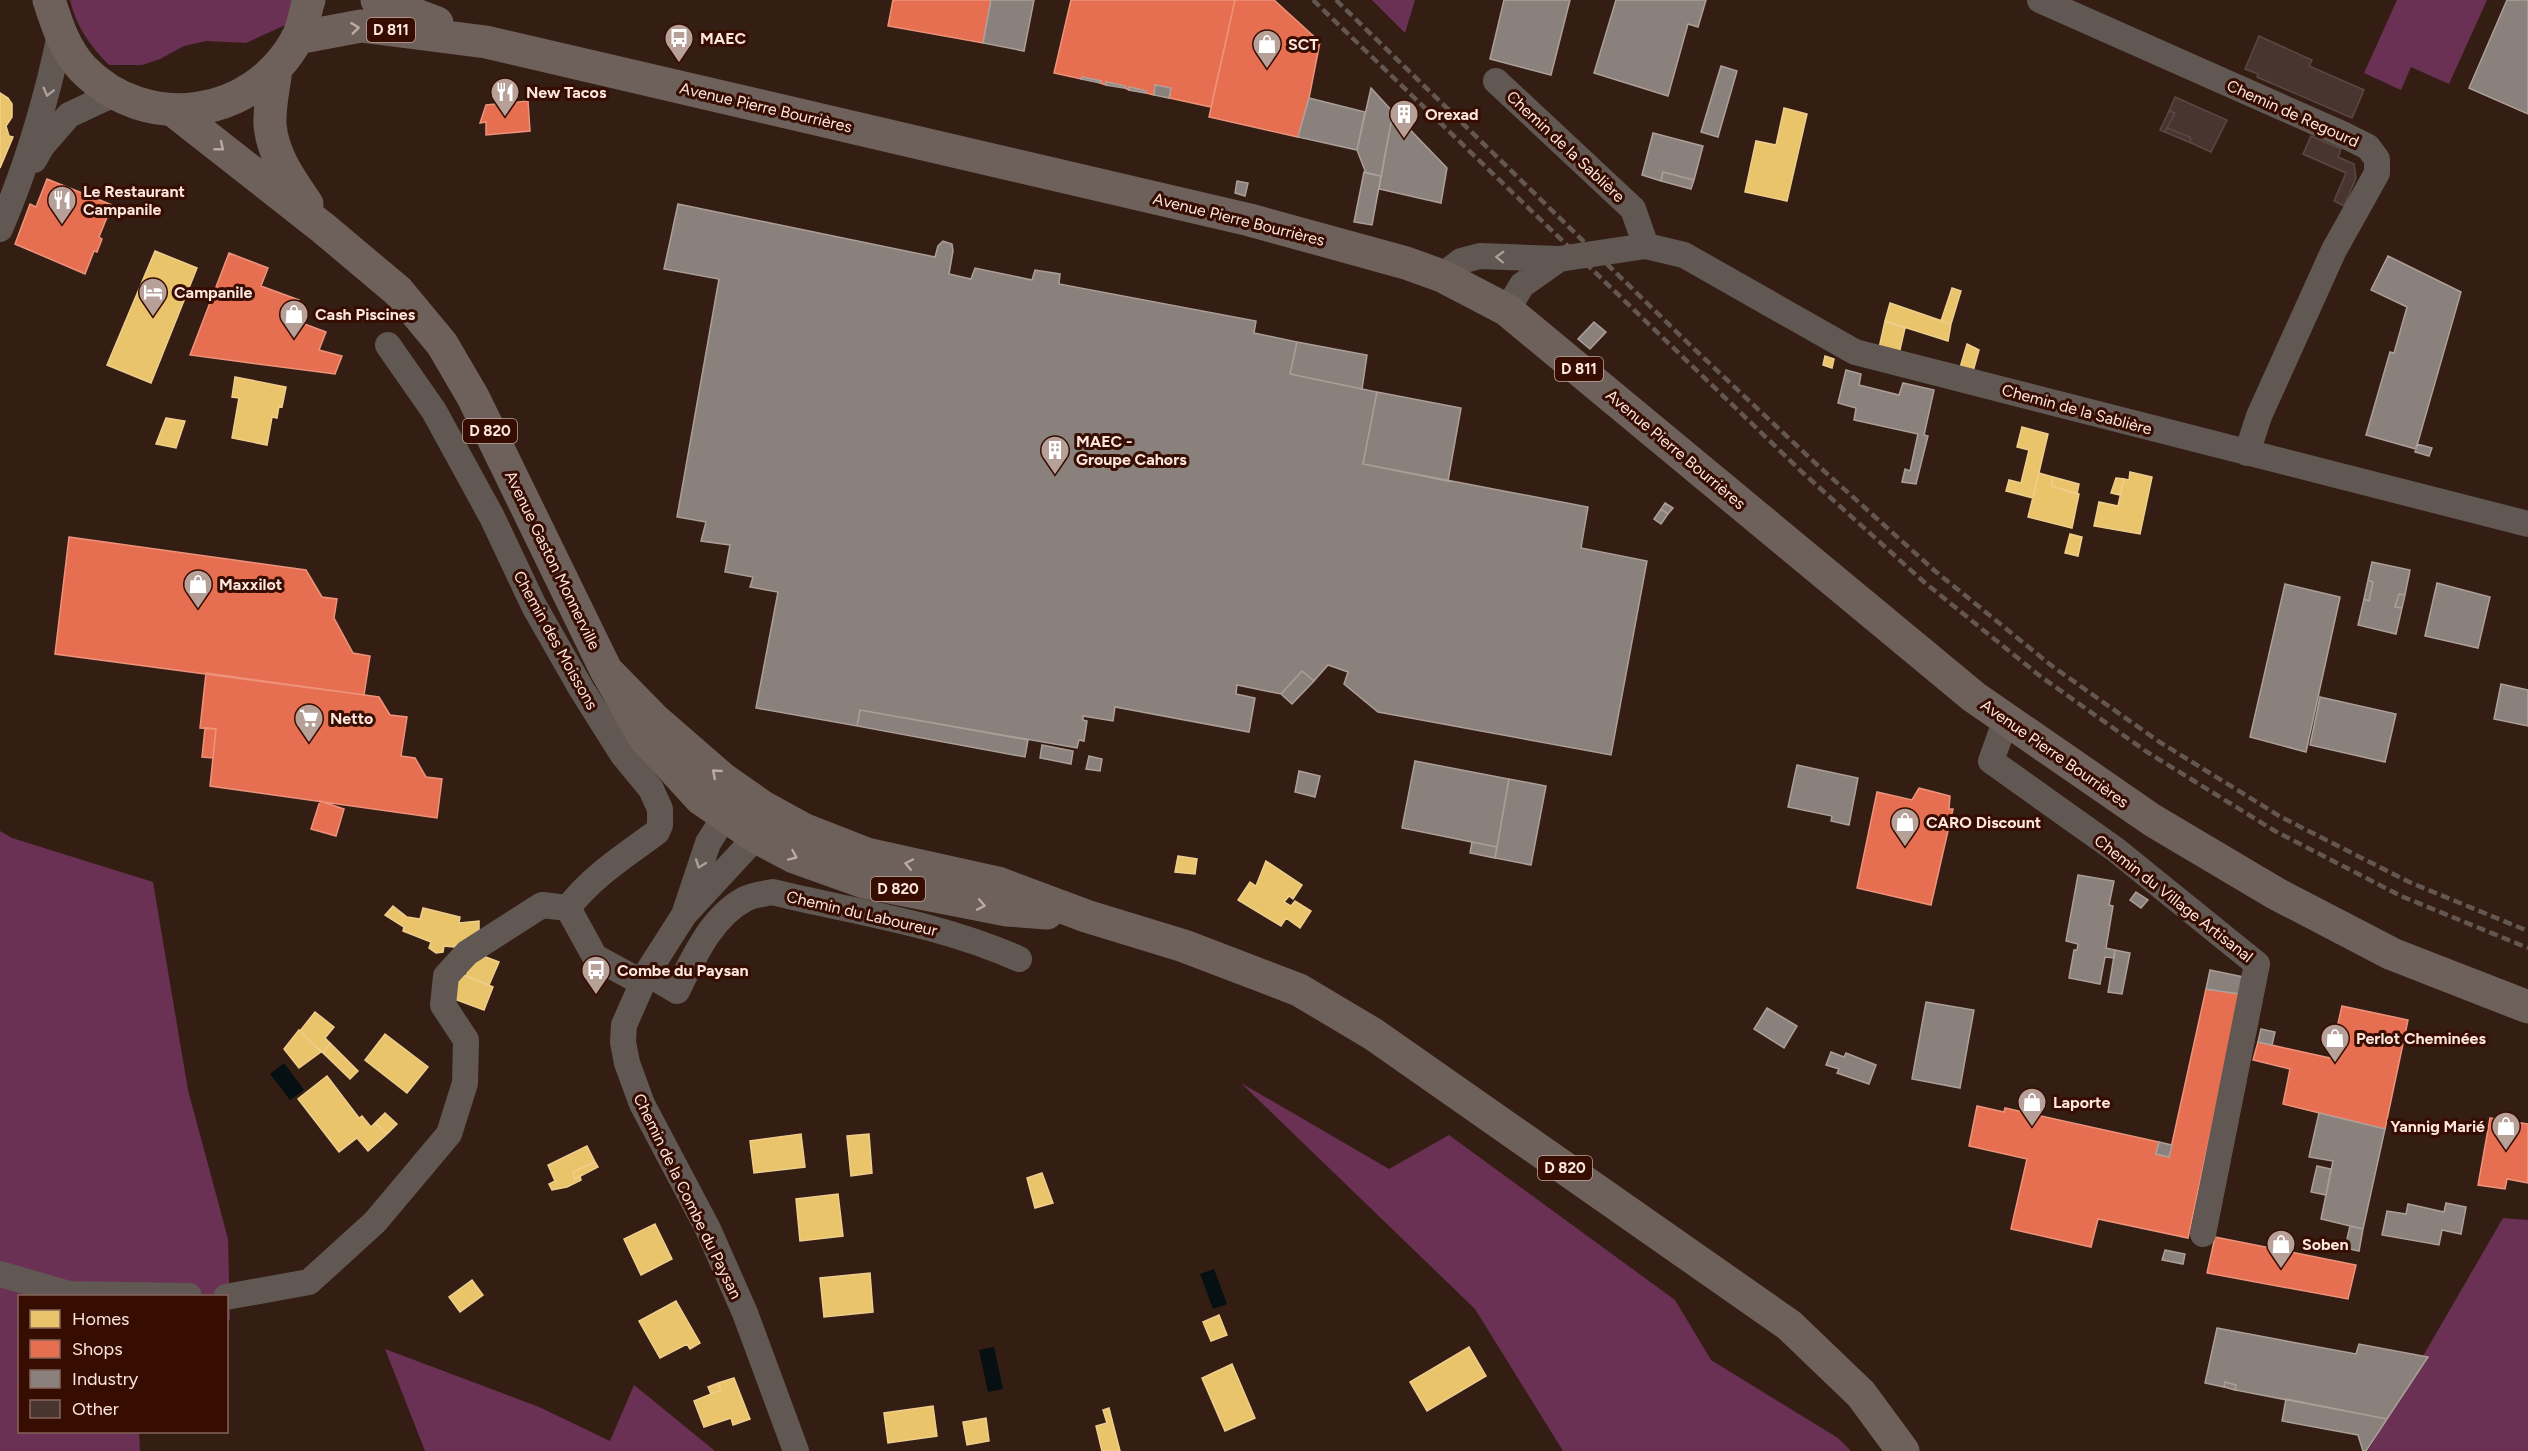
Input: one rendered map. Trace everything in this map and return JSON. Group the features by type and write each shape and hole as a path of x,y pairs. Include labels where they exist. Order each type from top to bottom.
{"main road":[{"path":"50,0 60,35 82,69 114,94 143,106 174,111 212,107 247,92 276,69 297,38 309,0"},
{"name":"Avenue Pierre Bourrières","path":"376,0 486,42"},
{"name":"Avenue Pierre Bourrières","path":"297,38 361,26 486,42 1250,220 1406,263 1442,276 1507,310 1965,690 2152,820 2275,893 2392,954 2528,1008"},
{"name":"Avenue Gaston Monnerville","path":"276,69 270,123 277,154 282,166 323,228"},
{"name":"Avenue Gaston Monnerville","path":"174,111 323,228 398,291 442,344 473,397 606,670 644,737 701,799 724,816 759,822"},
{"name":"Avenue Gaston Monnerville","path":"606,670 672,734 723,778 759,822 794,857 864,882 1007,910 1086,916 1184,946 1299,990 1373,1034 1789,1325 1861,1394 1903,1451"}],"street":[{"name":"Chemin de Regourd","path":"2040,0 2342,134 2368,147 2377,159 2377,174 2334,250 2259,416 2247,453"},
{"path":"0,229 21,180 48,95 60,35"},
{"name":"Chemin de la Sablière","path":"1496,81 1634,209 1646,246"},
{"path":"21,180 42,146 69,115 114,94"},
{"name":"Chemin de la Sablière","path":"1442,276 1461,261 1480,256 1559,260 1646,246 1684,255 1856,352 2528,524"},
{"name":"Chemin de la Sablière","path":"1507,310 1522,285 1559,260"},
{"name":"Chemin des Moissons","path":"388,345 439,421 492,517 534,606 582,690 623,755 651,789 660,809 660,825 657,832 601,874 578,894 568,908"},
{"name":"Chemin du Village Artisanal","path":"2006,719 1991,761 2116,850 2257,964 2203,1234"},
{"name":"Chemin de la Combe du Paysan","path":"684,915 708,843 724,816"},
{"name":"Chemin de la Combe du Paysan","path":"759,822 684,915 644,978 624,1025 623,1042 627,1063 642,1104 708,1229 745,1313 796,1451"},
{"name":"Chemin du Laboureur","path":"644,978 677,991 695,956 719,920 745,898 772,892 942,930 1019,959"},
{"path":"228,1297 309,1282 375,1222 449,1134 465,1083 466,1040 443,1005 446,976 467,953 542,906 568,908 595,957 644,978"},
{"path":"0,1274 69,1294 129,1295"}],"shaded area":[{"path":"70,0 300,0 292,22 246,43 206,41 184,46 160,59 142,65 109,65 85,35"},
{"path":"1372,0 1415,0 1405,33"},
{"path":"2397,0 2487,0 2449,84 2411,67 2401,90 2364,73"},
{"path":"0,831 12,838 153,882 188,1090 228,1239 230,1320 228,1319 228,1295 18,1295 18,1433 139,1433 140,1451 0,1451"},
{"path":"284,1063 304,1090 290,1100 270,1074"},
{"path":"1241,1083 1389,1169 1449,1135 1675,1300 1711,1360 1838,1438 1851,1451 1563,1451 1475,1309"},
{"path":"2503,1218 2528,1220 2528,1451 2368,1451"},
{"path":"1214,1269 1227,1304 1213,1309 1200,1274"},
{"path":"994,1347 1003,1389 988,1392 979,1350"},
{"path":"385,1349 539,1407 610,1441 634,1385 715,1451 425,1451"}],"building: Homes":[{"path":"0,93 12,104 12,117 6,126 9,136 13,137 0,168"},
{"path":"1784,108 1807,114 1787,201 1745,192 1756,141 1776,145"},
{"name":"Campanile","path":"155,251 197,268 151,383 107,365"},
{"path":"1952,288 1961,291 1951,324 1941,321"},
{"path":"1890,303 1951,324 1948,341 1885,321"},
{"path":"1885,321 1905,328 1899,354 1879,348"},
{"path":"1967,344 1979,350 1972,375 1959,371"},
{"path":"1825,356 1834,359 1832,368 1823,365"},
{"path":"235,377 286,387 277,418 272,417 267,445 232,438 239,398 232,397"},
{"path":"166,418 185,421 176,448 156,444"},
{"path":"2022,427 2048,434 2033,498 2006,491 2009,480 2021,483 2029,450 2017,447"},
{"path":"2130,472 2152,477 2140,534 2094,526 2099,502 2118,506 2124,479 2129,480"},
{"path":"2039,473 2053,477 2051,486 2079,494 2072,528 2028,517"},
{"path":"2053,477 2079,484 2077,494 2051,486"},
{"path":"2116,478 2124,479 2120,495 2111,493"},
{"path":"2070,534 2082,537 2078,556 2065,553"},
{"path":"1178,856 1197,859 1195,874 1175,872"},
{"path":"1266,861 1302,885 1293,899 1289,896 1284,902 1291,906 1295,901 1311,911 1300,928 1286,918 1281,926 1238,900 1250,882 1256,886"},
{"path":"393,906 407,917 420,919 423,908 460,917 459,923 479,921 479,932 454,947 444,946 443,952 436,953 429,948 431,942 403,931 404,927 385,915"},
{"path":"475,953 499,962 489,985 466,976"},
{"path":"459,973 493,987 484,1010 449,997"},
{"path":"315,1012 334,1027 325,1038 330,1043 323,1053 300,1031"},
{"path":"299,1030 321,1052 299,1068 284,1049"},
{"path":"385,1034 428,1067 407,1093 365,1060"},
{"path":"330,1043 358,1071 350,1079 323,1053"},
{"path":"327,1076 359,1118 362,1116 371,1127 375,1123 387,1134 368,1151 357,1138 339,1152 298,1099"},
{"path":"385,1113 397,1124 387,1134 375,1123"},
{"path":"801,1134 805,1167 754,1173 750,1141"},
{"path":"869,1134 872,1173 851,1176 847,1136"},
{"path":"587,1146 595,1162 573,1172 575,1179 580,1176 581,1180 567,1187 552,1190 549,1184 555,1181 548,1165"},
{"path":"595,1162 598,1167 575,1179 573,1172"},
{"path":"1042,1173 1053,1203 1035,1208 1027,1178"},
{"path":"838,1194 843,1236 800,1241 796,1199"},
{"path":"655,1224 672,1259 641,1275 624,1239"},
{"path":"870,1273 873,1312 824,1317 820,1278"},
{"path":"472,1280 483,1295 460,1312 449,1297"},
{"path":"676,1301 700,1343 690,1349 687,1344 660,1358 639,1321"},
{"path":"1219,1315 1227,1335 1211,1341 1203,1322"},
{"path":"1469,1347 1486,1376 1427,1411 1410,1382"},
{"path":"1232,1364 1255,1418 1225,1431 1202,1378"},
{"path":"734,1378 750,1419 733,1425 731,1418 704,1427 694,1401 721,1390 718,1383"},
{"path":"718,1383 721,1390 711,1394 708,1387"},
{"path":"933,1406 937,1436 888,1443 884,1413"},
{"path":"1109,1408 1120,1451 1102,1451 1096,1426 1107,1423 1103,1410"},
{"path":"986,1418 989,1441 967,1445 963,1422"}],"building: Shops":[{"path":"893,0 991,0 983,43 888,26"},
{"path":"1071,0 1235,0 1211,107 1169,98 1171,88 1155,85 1154,95 1129,87 1129,90 1125,86 1106,82 1106,85 1100,83 1101,81 1054,73"},
{"name":"SCT","path":"1235,0 1274,0 1320,42 1309,98 1298,137 1209,117"},
{"name":"New Tacos","path":"528,101 530,131 486,135 486,122 480,123 486,105"},
{"name":"Le Restaurant Campanile","path":"47,179 112,205 99,237 102,239 97,252 94,251 85,274 15,244 30,204 36,207"},
{"path":"229,253 268,268 261,286 299,300 291,319 326,332 319,350 342,356 335,374 190,355"},
{"name":"Maxxilot","path":"69,537 306,570 322,597 337,599 334,618 353,653 370,656 364,695 55,654"},
{"name":"Netto","path":"206,673 379,697 390,715 407,717 401,756 415,758 426,777 442,779 437,818 210,786 216,729 200,728"},
{"path":"205,728 216,729 213,758 202,757"},
{"name":"CARO Discount","path":"1919,788 1950,796 1949,809 1953,809 1931,905 1857,888 1877,792 1912,800"},
{"path":"320,801 344,809 336,836 311,829"},
{"name":"Laporte","path":"2206,989 2240,994 2188,1238 2098,1219 2091,1247 2011,1229 2027,1159 1969,1146 1977,1106 2004,1112 2005,1108 2159,1142 2156,1154 2169,1157"},
{"name":"Perlot Cheminées","path":"2342,1006 2408,1020 2385,1129 2283,1104 2290,1069 2253,1060 2258,1042 2330,1058"},
{"name":"Yannig Marié","path":"2490,1118 2528,1124 2528,1183 2507,1179 2505,1189 2478,1185"},
{"name":"Soben","path":"2215,1237 2356,1265 2348,1299 2207,1273"}],"building: Industry":[{"path":"991,0 1034,0 1024,51 983,43"},
{"path":"1504,0 1570,0 1551,75 1490,59"},
{"path":"1616,0 1706,0 1698,27 1688,24 1668,96 1594,73"},
{"path":"2507,0 2528,0 2528,114 2469,88"},
{"path":"1721,66 1737,71 1718,137 1701,132"},
{"path":"1082,77 1101,81 1100,83 1081,79"},
{"path":"1106,82 1125,86 1125,88 1106,85"},
{"path":"1155,85 1171,88 1169,98 1154,95"},
{"path":"1129,87 1146,91 1146,93 1129,90"},
{"path":"1371,88 1393,112 1381,176 1366,173 1357,150"},
{"path":"1309,98 1365,112 1357,150 1298,137"},
{"name":"Orexad","path":"1393,112 1447,168 1441,203 1379,189"},
{"path":"1653,133 1703,146 1694,180 1663,172 1661,181 1642,175"},
{"path":"1364,172 1381,176 1372,225 1354,222"},
{"path":"1663,172 1694,180 1691,189 1661,181"},
{"path":"1237,181 1248,183 1245,196 1235,193"},
{"name":"MAEC - Groupe Cahors","path":"678,204 935,257 938,246 943,241 952,244 949,274 971,279 975,268 1032,280 1035,270 1060,274 1059,284 1256,321 1254,333 1297,342 1290,374 1377,392 1363,464 1588,507 1581,548 1647,561 1611,755 1378,712 1344,684 1348,672 1328,665 1314,681 1302,671 1281,694 1237,685 1236,694 1255,698 1249,732 1115,707 1113,721 1083,716 1083,720 1087,721 1084,741 1079,740 1077,748 860,710 857,726 756,708 778,592 750,587 753,577 725,572 730,545 701,541 706,522 677,517 719,279 664,269"},
{"path":"2388,256 2461,292 2416,449 2366,435 2390,352 2394,353 2407,307 2371,290"},
{"path":"1594,322 1606,332 1590,349 1578,339"},
{"path":"1297,342 1367,355 1362,389 1290,374"},
{"path":"1846,370 1861,374 1859,385 1899,395 1903,383 1934,390 1924,435 1928,436 1916,484 1902,482 1905,469 1910,471 1918,434 1854,420 1856,408 1838,403"},
{"path":"1377,392 1461,408 1448,481 1363,464"},
{"path":"2417,444 2432,448 2429,456 2415,452"},
{"path":"1665,503 1673,508 1668,514 1661,509"},
{"path":"1661,509 1668,514 1661,524 1654,519"},
{"path":"2372,562 2410,570 2405,595 2399,594 2395,607 2402,608 2396,634 2358,625 2364,599 2369,601 2373,582 2368,580"},
{"path":"2368,580 2373,582 2369,601 2364,599"},
{"path":"2437,583 2490,597 2478,648 2425,636"},
{"path":"2285,584 2340,597 2306,752 2250,737"},
{"path":"2399,594 2405,595 2402,608 2395,607"},
{"path":"1302,671 1314,681 1292,704 1281,694"},
{"path":"2501,684 2528,690 2528,726 2494,719"},
{"path":"2320,697 2396,714 2385,762 2310,745"},
{"path":"860,710 1028,740 1025,757 857,726"},
{"path":"1042,745 1073,751 1071,764 1040,758"},
{"path":"1089,756 1102,759 1100,771 1086,769"},
{"path":"1415,761 1509,779 1497,847 1402,828"},
{"path":"1797,765 1858,778 1849,825 1831,821 1832,816 1788,807"},
{"path":"1299,771 1320,776 1315,797 1295,792"},
{"path":"1509,779 1546,786 1531,865 1495,858"},
{"path":"1472,842 1497,847 1495,858 1470,853"},
{"path":"2078,875 2114,881 2109,905 2113,906 2106,948 2115,950 2114,958 2105,957 2100,984 2069,978 2074,950 2077,950 2078,944 2066,941"},
{"path":"2136,892 2148,900 2141,908 2130,900"},
{"path":"2115,950 2130,953 2122,994 2108,992"},
{"path":"2210,970 2244,977 2240,994 2206,989"},
{"path":"1926,1002 1974,1010 1960,1088 1912,1079"},
{"path":"1767,1008 1797,1026 1784,1048 1754,1029"},
{"path":"2261,1029 2275,1032 2272,1045 2258,1042"},
{"path":"1831,1052 1844,1057 1846,1053 1876,1065 1869,1084 1837,1073 1839,1069 1826,1065"},
{"path":"2319,1113 2385,1129 2363,1229 2321,1219 2333,1161 2309,1157"},
{"path":"2159,1142 2172,1145 2169,1157 2156,1154"},
{"path":"2317,1166 2331,1169 2326,1195 2311,1192"},
{"path":"2446,1203 2466,1207 2461,1234 2442,1230 2439,1245 2382,1235 2387,1211 2406,1214 2408,1204 2444,1212"},
{"path":"2350,1226 2363,1229 2359,1251 2345,1248"},
{"path":"2165,1250 2185,1254 2183,1264 2162,1260"},
{"path":"2217,1328 2356,1354 2359,1344 2428,1357 2387,1419 2235,1390 2236,1385 2225,1382 2224,1387 2205,1383"},
{"path":"2225,1382 2236,1385 2235,1390 2224,1387"},
{"path":"2286,1399 2387,1419 2366,1451 2363,1451 2358,1435 2282,1421"}],"building: Other":[{"path":"2259,36 2312,60 2309,66 2364,90 2352,118 2257,77 2258,74 2245,69"},
{"path":"2175,97 2227,120 2211,152 2191,143 2190,137 2167,128 2175,113 2169,111"},
{"path":"2169,111 2175,113 2165,132 2160,130"},
{"path":"2167,128 2190,137 2191,143 2165,132"},
{"path":"2311,136 2341,149 2338,157 2354,164 2356,178 2344,206 2334,201 2346,173 2303,154"}],"railway":[{"path":"1313,0 1802,472 1924,582 2040,676 2147,752 2275,831 2401,896 2528,948"},
{"path":"1336,0 1689,344 1813,461 1935,571 2052,666 2158,741 2281,817 2409,882 2528,931"}],"place":[{"name":"MAEC","path":"679,64"},
{"name":"SCT","path":"1267,70"},
{"name":"New Tacos","path":"505,118"},
{"name":"Orexad","path":"1404,140"},
{"name":"Le Restaurant Campanile","path":"62,226"},
{"name":"Campanile","path":"153,318"},
{"name":"Cash Piscines","path":"294,340"},
{"name":"MAEC - Groupe Cahors","path":"1055,476"},
{"name":"Maxxilot","path":"198,610"},
{"name":"Netto","path":"309,744"},
{"name":"CARO Discount","path":"1905,848"},
{"name":"Combe du Paysan","path":"596,996"},
{"name":"Perlot Cheminées","path":"2335,1064"},
{"name":"Laporte","path":"2032,1128"},
{"name":"Yannig Marié","path":"2506,1152"},
{"name":"Soben","path":"2281,1270"}]}
